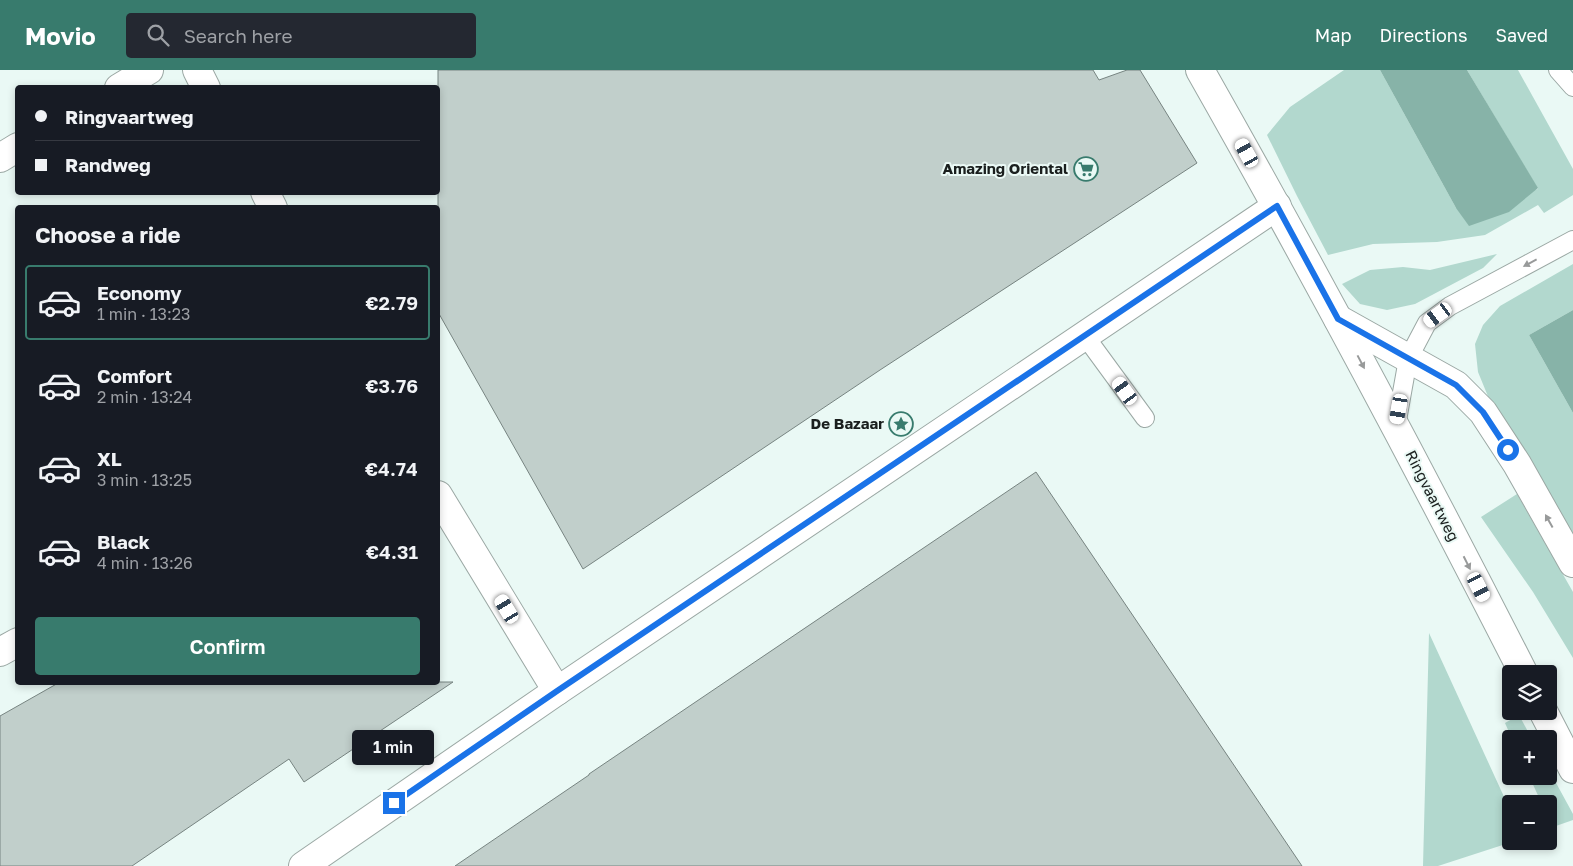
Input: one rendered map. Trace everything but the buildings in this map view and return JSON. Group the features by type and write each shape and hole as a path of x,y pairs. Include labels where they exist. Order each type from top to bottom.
{"street":[{"path":"124,85 149,70"},
{"path":"197,70 204,85"},
{"name":"Ringvaartweg","path":"1200,70 1277,206 1396,426 1519,665"},
{"path":"0,158 15,149"},
{"path":"303,866 557,691 1277,206"},
{"path":"1338,319 1456,385 1483,412 1517,464 1573,563"},
{"path":"440,498 557,691"},
{"path":"0,652 15,644"},
{"path":"1548,720 1573,769"}],"lane":[{"path":"1558,70 1573,87"},
{"path":"1396,426 1408,359 1427,323 1450,306 1573,240"},
{"path":"1085,336 1145,418"}],"shaded area":[{"path":"1344,70 1380,70 1456,208 1538,189 1467,70 1518,70 1573,169 1573,195 1544,213 1538,205 1485,235 1437,242 1373,244 1328,255 1267,135 1290,107"},
{"path":"1380,70 1467,70 1538,188 1509,212 1469,226 1456,208"},
{"path":"1497,254 1483,268 1415,304 1387,310 1360,304 1342,284 1370,270 1403,267 1430,270"},
{"path":"1573,264 1573,310 1529,335 1573,413 1573,550 1494,411 1478,372 1475,344 1483,325 1500,306"},
{"path":"1573,310 1573,413 1529,335"},
{"path":"1517,494 1573,592 1573,658 1533,592 1481,517"},
{"path":"1429,633 1503,795 1502,845 1438,866 1423,866"},
{"path":"1510,720 1522,720 1527,730 1508,730 1505,723"},
{"path":"1533,785 1557,785 1573,814 1573,820 1557,826 1557,795 1538,795"}],"place":[{"name":"Amazing Oriental","path":"1086,169"},
{"name":"De Bazaar","path":"901,424"}],"route":[{"path":"394,803 1277,206 1338,319 1456,385 1483,412 1508,450"}]}
